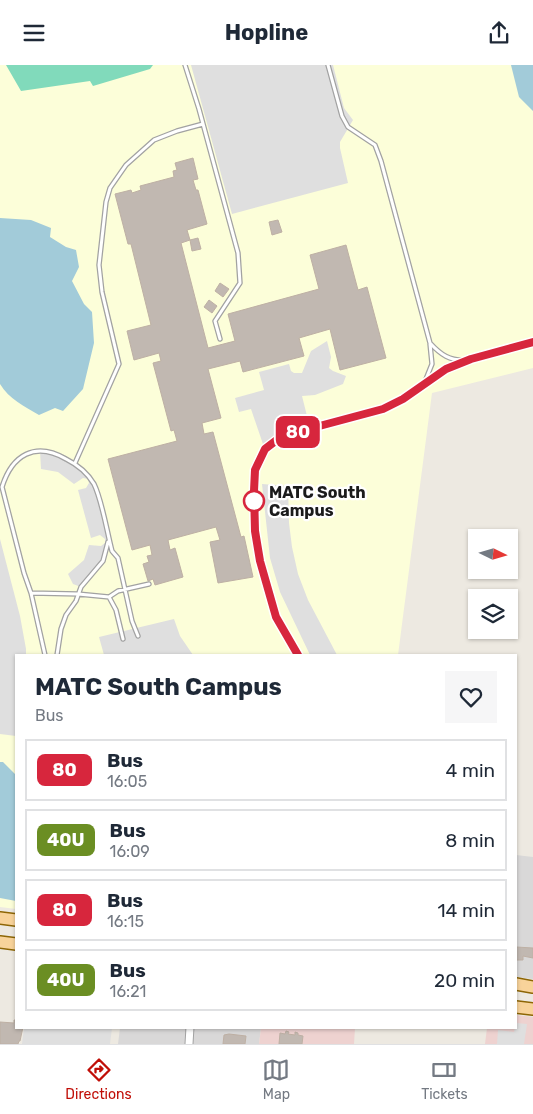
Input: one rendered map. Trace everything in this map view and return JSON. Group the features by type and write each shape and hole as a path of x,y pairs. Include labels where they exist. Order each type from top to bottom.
{"main road":[{"path":"0,918 15,920"},
{"path":"0,942 15,944"},
{"path":"517,985 533,987"},
{"path":"517,1007 533,1009"}],"street":[{"path":"188,1044 190,1029"}],"lane":[{"path":"185,65 238,253 240,283 215,321 220,339"},
{"path":"328,65 342,116 348,127 375,145 381,161 430,343 432,364 424,385"},
{"path":"75,463 119,364 101,286 99,265 106,202 110,188 126,165 154,140 203,124"},
{"path":"297,654 276,617 260,561 255,531 255,470 265,449 282,436 383,409 403,399 446,369 471,359 533,342"},
{"path":"430,343 439,353 455,361 471,359"},
{"path":"46,654 32,593 24,573 2,487 12,465 19,458 35,451 52,452 75,463 87,473 95,486 112,551 118,558 132,621 138,636"},
{"path":"57,654 61,629 66,615 76,601 81,587 103,561 109,539"},
{"path":"32,593 109,597 118,591 149,584"},
{"path":"109,597 116,610 123,639"}],"shaded area":[{"path":"0,65 533,65 533,368 432,393 398,654 15,654 15,909 0,907"},
{"path":"191,65 333,65 344,108 353,120 340,142 348,183 232,214"},
{"path":"327,341 331,357 329,368 346,376 343,384 315,395 302,396 310,428 282,436 265,450 251,409 239,412 235,398 264,390 259,372 289,364 291,371 302,373 311,351"},
{"path":"40,451 60,455 87,473 95,486 109,539 103,561 81,587 73,584 68,574 84,560 89,545 101,546 105,543 105,539 100,535 91,538 78,490 86,488 89,483 88,479 83,478 74,484 58,472 41,469"},
{"path":"262,484 288,486 289,523 298,574 308,600 336,654 310,654 280,592 270,558"},
{"path":"0,539 20,616 26,654 15,654 15,736 0,734"},
{"path":"174,619 180,636 192,654 104,654 99,637"},
{"path":"517,855 533,857 533,979 517,977"},
{"path":"517,1015 533,1017 533,1044 485,1044 487,1029 517,1029"},
{"path":"517,1023 527,1024 524,1044 497,1044 498,1030 514,1032 515,1029 517,1029"},
{"path":"24,1029 112,1029 110,1044 22,1044"},
{"path":"120,1029 261,1029 259,1044 118,1044"},
{"path":"261,1029 355,1029 354,1044 259,1044"}],"green space":[{"path":"6,65 153,65 150,69 93,86 90,81 21,91"}],"water":[{"path":"511,65 533,65 533,111 519,97"},
{"path":"0,218 31,220 51,228 50,237 66,247 76,250 79,267 72,281 84,304 92,312 94,343 83,389 63,411 55,408 39,415 12,398 0,384"},
{"path":"0,762 3,762 15,774 15,901 0,898"}],"building":[{"path":"193,158 198,179 193,180 196,190 198,190 207,224 187,230 190,240 181,243 208,348 235,341 228,314 319,289 310,255 346,245 358,290 367,287 386,358 340,370 330,329 299,338 304,356 243,372 240,361 208,369 221,418 202,423 204,434 213,432 241,537 244,536 253,577 218,583 210,542 220,540 216,527 168,540 170,550 175,548 183,577 155,585 153,579 148,581 143,564 149,562 147,556 152,555 150,545 132,550 108,459 177,441 174,430 171,431 153,363 161,361 159,353 134,360 127,331 151,325 131,244 128,244 115,194 131,190 132,193 141,190 140,186 174,177 173,171 177,170 175,163"},
{"path":"278,220 282,232 272,235 269,222"},
{"path":"198,238 201,249 192,251 190,240"},
{"path":"220,283 229,289 223,297 215,291"},
{"path":"209,300 217,306 212,313 204,307"},
{"path":"517,947 533,948 533,958 523,956 523,960 517,960"},
{"path":"15,1020 15,1029 23,1029 18,1044 0,1044 0,1022 14,1023"},
{"path":"286,1031 289,1032 288,1034 295,1035 295,1032 303,1036 302,1044 279,1044 280,1033 285,1034"},
{"path":"224,1035 246,1036 245,1044 223,1044"}],"bus line":[{"name":"80","path":"297,654 276,617 260,561 255,531 255,470 265,449 282,436 383,409 403,399 446,369 471,359 533,342"}],"place":[{"name":"MATC South Campus","path":"254,501"}]}
